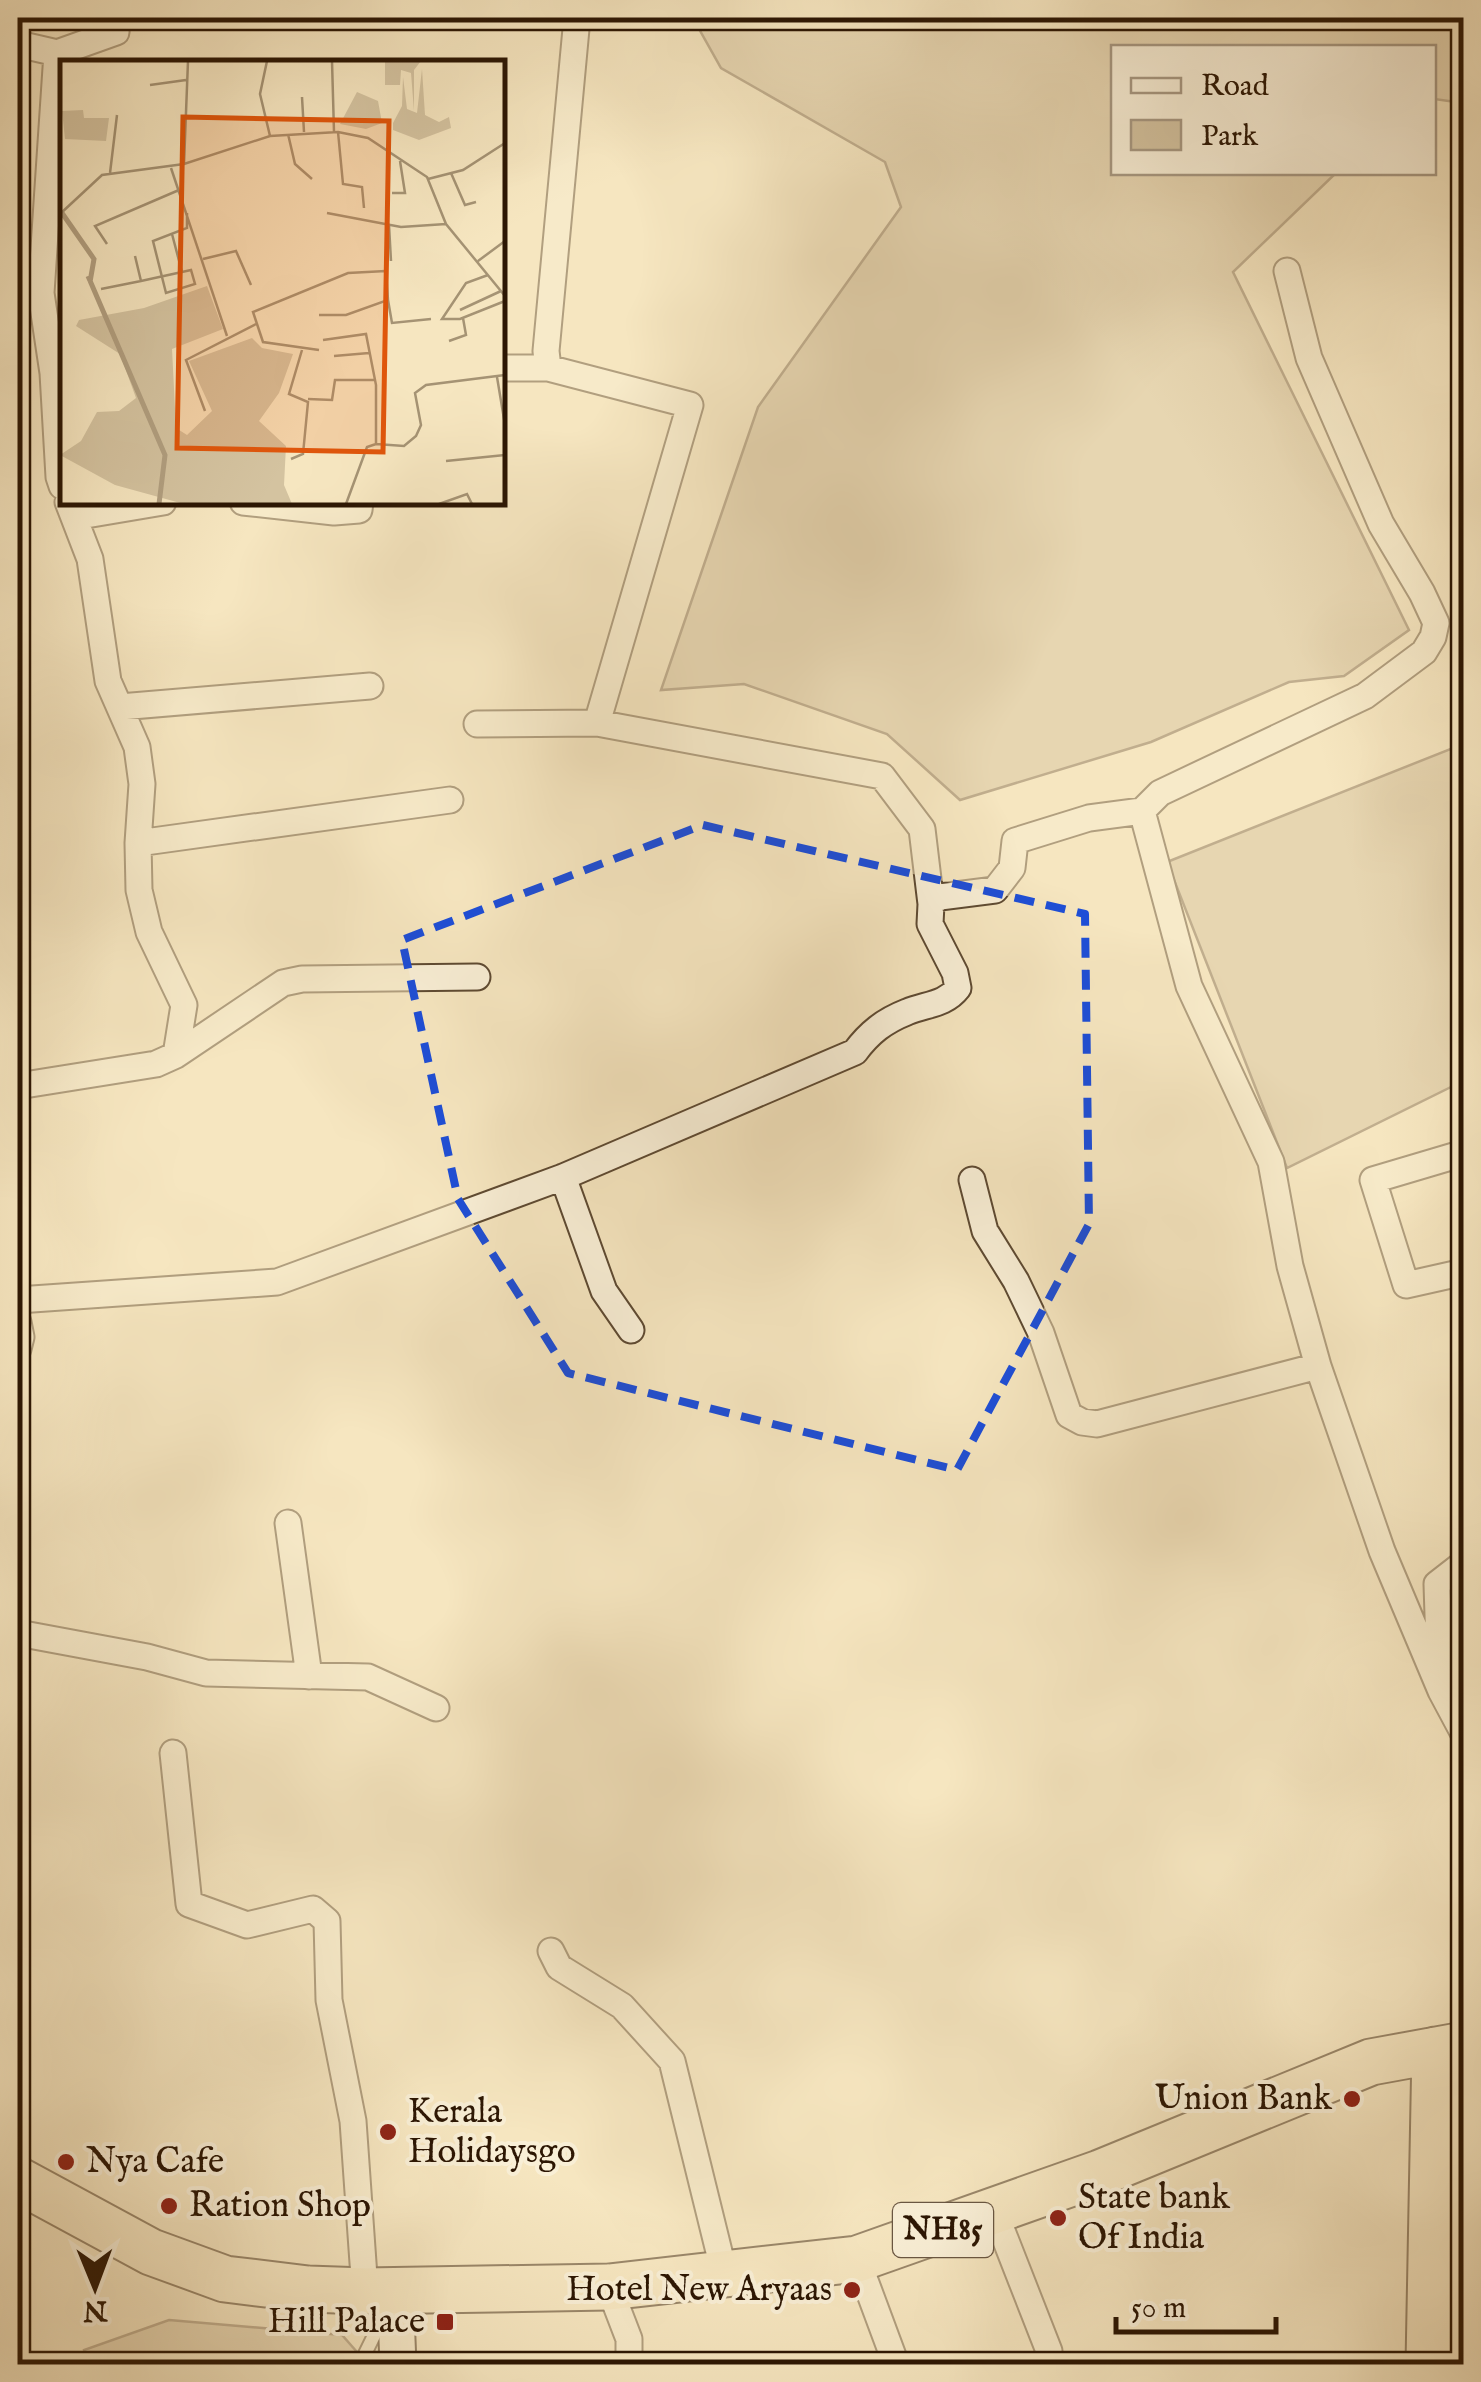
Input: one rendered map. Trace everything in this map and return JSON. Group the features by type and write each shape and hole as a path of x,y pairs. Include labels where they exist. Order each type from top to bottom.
{"highway":[{"name":"NH85","path":"18,2180 151,2252 225,2279 308,2289 380,2291 609,2287 856,2259 1100,2174 1371,2062 1449,2047 1429,2364"},
{"path":"1459,2364 1463,2185"}],"main road":[{"path":"380,2291 398,2364"}],"street":[{"path":"18,44 57,52 116,32 117,18"},
{"path":"548,368 546,351 577,18"},
{"path":"57,52 41,293 53,372 60,479"},
{"path":"931,904 940,897 995,890 1012,868 1014,840 1089,818 1142,811 1160,793 1364,696 1424,652 1434,637 1436,623 1380,524 1309,358 1287,271"},
{"path":"505,368 548,368 690,404 598,722"},
{"path":"128,505 71,510 90,559 108,681 137,747 142,784 139,890 149,932 184,1005 176,1055"},
{"path":"270,505 334,512 359,510 360,505"},
{"path":"120,707 370,686"},
{"path":"18,1300 278,1282 563,1177 855,1052 875,1028 907,1012 950,999 958,988 955,973 930,924 922,829 882,776 598,722 477,724"},
{"path":"138,844 450,800"},
{"path":"1142,811 1189,986 1271,1162 1290,1266 1318,1366 1382,1551 1441,1691 1464,1734"},
{"path":"18,1086 156,1064 176,1055 284,983 302,979 478,977"},
{"path":"1464,1153 1374,1180 1406,1285 1464,1272"},
{"path":"563,1177 604,1291 631,1330"},
{"path":"972,1180 985,1232 1016,1281 1041,1334 1070,1415 1082,1422 1097,1424 1318,1366"},
{"path":"18,1322 18,1349"},
{"path":"288,1523 309,1676"},
{"path":"1441,1691 1437,1584 1464,1563"},
{"path":"18,1633 146,1657 206,1673 368,1677 436,1708"},
{"path":"173,1753 190,1904 247,1925 313,1909 327,1920 328,2000 353,2122 380,2291"},
{"path":"551,1950 559,1967 622,2006 672,2061 724,2276"},
{"path":"995,2213 1049,2351"},
{"path":"856,2259 896,2364"},
{"path":"609,2287 628,2339 629,2364"}],"lane":[{"path":"360,2364 380,2291"}],"highlighted area":[{"path":"703,825 1085,914 1089,1224 957,1470 568,1373 458,1199 402,940"}],"green space":[{"path":"697,18 1463,18 1463,103 1436,99 1436,45 1111,45 1111,175 1334,175 1233,272 1409,630 1344,676 1289,682 1151,742 960,800 887,734 744,684 661,690 758,407 901,207 885,162 721,68"},
{"path":"1463,744 1463,1081 1287,1168 1167,862"},
{"path":"169,2320 342,2335 357,2352 348,2364 87,2364 84,2350"}],"place":[{"name":"Union Bank","path":"1352,2099"},
{"name":"Kerala Holidaysgo","path":"388,2132"},
{"name":"Nya Cafe","path":"66,2162"},
{"name":"Ration Shop","path":"169,2206"},
{"name":"State bank Of India","path":"1058,2218"},
{"name":"Hotel New Aryaas","path":"852,2290"},
{"name":"Hill Palace","path":"445,2322"}]}
